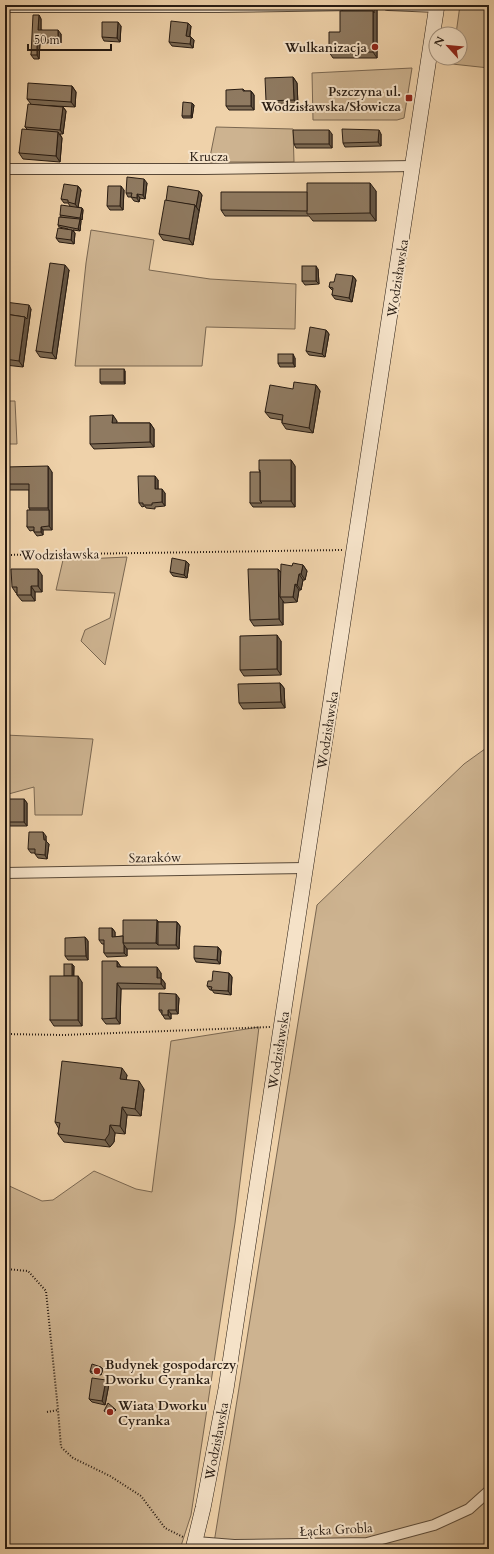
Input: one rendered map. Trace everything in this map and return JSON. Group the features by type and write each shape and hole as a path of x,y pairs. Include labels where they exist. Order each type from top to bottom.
{"main road":[{"name":"Wodzisławska","path":"192,1543 226,1388 414,166 437,6"}],"street":[{"path":"5,7 216,7 355,5"},
{"path":"388,5 437,6"},
{"name":"Krucza","path":"5,169 204,169 414,166"},
{"name":"Szaraków","path":"5,873 306,868"},
{"name":"Łącka Grobla","path":"192,1543 234,1545 367,1542 434,1525 469,1509 489,1491"}],"path":[{"name":"Wodzisławska","path":"5,555 354,550"},
{"path":"5,1034 63,1035 282,1026"},
{"path":"5,1269 28,1271 46,1291 61,1447 73,1458 110,1476 141,1496 165,1528 192,1543"},
{"path":"47,1412 58,1410"}],"shaded area":[{"path":"460,5 489,5 489,68 468,66 468,26 457,26"},
{"path":"412,68 404,118 397,120 313,120 312,73"},
{"path":"216,127 293,129 294,162 209,162"},
{"path":"91,230 154,240 149,270 210,279 296,284 295,329 206,327 202,366 75,366"},
{"path":"5,401 15,401 17,444 5,444"},
{"path":"127,557 105,665 81,641 85,630 110,618 115,593 56,590 63,560"},
{"path":"5,735 93,739 82,815 35,815 34,787 5,795"},
{"path":"489,746 489,1549 213,1549 317,905 464,764"},
{"path":"259,1027 235,1223 191,1515 180,1549 5,1549 5,1184 42,1201 53,1200 94,1171 136,1189 152,1192 171,1041"}],"building":[{"path":"342,5 374,5 374,13 373,11 342,11"},
{"path":"340,11 373,11 373,52 329,52 329,32 340,32"},
{"path":"33,15 39,15 38,30 58,30 58,40 37,39 37,55 31,55"},
{"path":"171,21 188,23 186,36 191,37 190,44 169,42"},
{"path":"102,22 118,22 117,38 102,37"},
{"path":"293,77 294,100 266,101 265,78"},
{"path":"28,83 72,86 71,102 27,99"},
{"path":"243,89 243,91 251,91 251,106 226,106 226,90"},
{"path":"183,102 192,103 191,116 182,116"},
{"path":"28,104 63,107 60,130 25,127"},
{"path":"22,129 58,132 56,156 19,153"},
{"path":"342,129 379,130 378,142 343,143"},
{"path":"293,130 329,130 329,144 294,144"},
{"path":"127,177 144,179 143,195 137,194 137,198 131,197 132,193 126,193"},
{"path":"307,183 370,183 370,213 307,214"},
{"path":"64,184 78,186 75,204 68,202 68,200 61,199"},
{"path":"108,186 121,186 120,206 107,206"},
{"path":"168,186 199,191 196,207 195,205 166,201"},
{"path":"221,192 307,192 307,211 221,210"},
{"path":"165,200 195,205 189,239 159,234"},
{"path":"61,205 82,208 80,218 60,215"},
{"path":"59,217 80,219 78,229 58,225"},
{"path":"58,228 72,230 71,240 56,238"},
{"path":"50,263 65,265 52,353 36,351"},
{"path":"302,266 316,266 316,281 302,281"},
{"path":"336,274 353,276 349,298 332,295 333,288 329,287 330,282 334,282"},
{"path":"5,302 29,305 27,319 25,317 5,314"},
{"path":"5,314 25,317 19,361 5,359"},
{"path":"310,327 326,330 322,354 306,351"},
{"path":"278,354 293,354 293,363 278,363"},
{"path":"100,369 124,369 124,382 100,382"},
{"path":"294,382 316,385 309,428 282,423 283,415 265,412 270,385 293,389"},
{"path":"113,415 112,423 150,423 150,442 90,444 90,416"},
{"path":"259,460 291,460 291,501 260,501"},
{"path":"48,466 48,508 29,508 29,484 5,484 5,467"},
{"path":"250,472 260,472 260,501 262,503 250,503"},
{"path":"138,476 155,476 155,489 162,489 162,502 152,503 152,505 143,505 143,503 139,503"},
{"path":"27,510 49,510 49,526 41,527 41,532 34,532 34,527 27,527"},
{"path":"172,558 186,561 184,575 170,572"},
{"path":"293,563 303,565 301,574 299,574 297,585 295,584 293,597 280,597 281,564 292,566"},
{"path":"11,569 38,569 38,586 31,586 31,595 17,595 17,587 12,587"},
{"path":"248,569 278,569 279,619 250,620"},
{"path":"277,635 277,669 240,670 240,636"},
{"path":"280,683 281,702 239,703 238,684"},
{"path":"7,799 24,799 24,822 7,822"},
{"path":"29,832 43,832 44,840 46,840 45,855 35,854 35,849 28,849"},
{"path":"123,920 157,920 156,943 123,943"},
{"path":"158,922 177,922 176,945 158,945"},
{"path":"99,928 112,928 112,937 123,936 124,953 104,953 104,940 99,940"},
{"path":"85,937 86,956 65,956 65,938"},
{"path":"194,946 218,947 217,960 194,958"},
{"path":"102,961 117,961 117,967 157,967 157,978 161,978 161,984 117,983 116,1018 102,1019"},
{"path":"64,964 72,964 72,976 64,976"},
{"path":"213,971 229,973 228,991 211,990 212,987 207,986 208,981 212,981"},
{"path":"50,976 78,976 78,1020 50,1020"},
{"path":"159,993 176,994 176,1010 168,1010 168,1015 162,1015 162,1010 159,1010"},
{"path":"62,1061 122,1068 120,1079 139,1081 135,1109 122,1107 120,1126 110,1125 109,1134 105,1140 58,1134 60,1123 55,1122"},
{"path":"92,1364 101,1367 99,1373 90,1371"},
{"path":"92,1378 106,1380 102,1401 89,1399"},
{"path":"108,1403 114,1408 109,1414 104,1411"}],"place":[{"name":"Wulkanizacja","path":"375,47"},
{"name":"Pszczyna ul. Wodzisławska/Słowicza","path":"409,98"},
{"name":"Budynek gospodarczy Dworku Cyranka","path":"97,1371"},
{"name":"Wiata Dworku Cyranka","path":"110,1412"}]}
